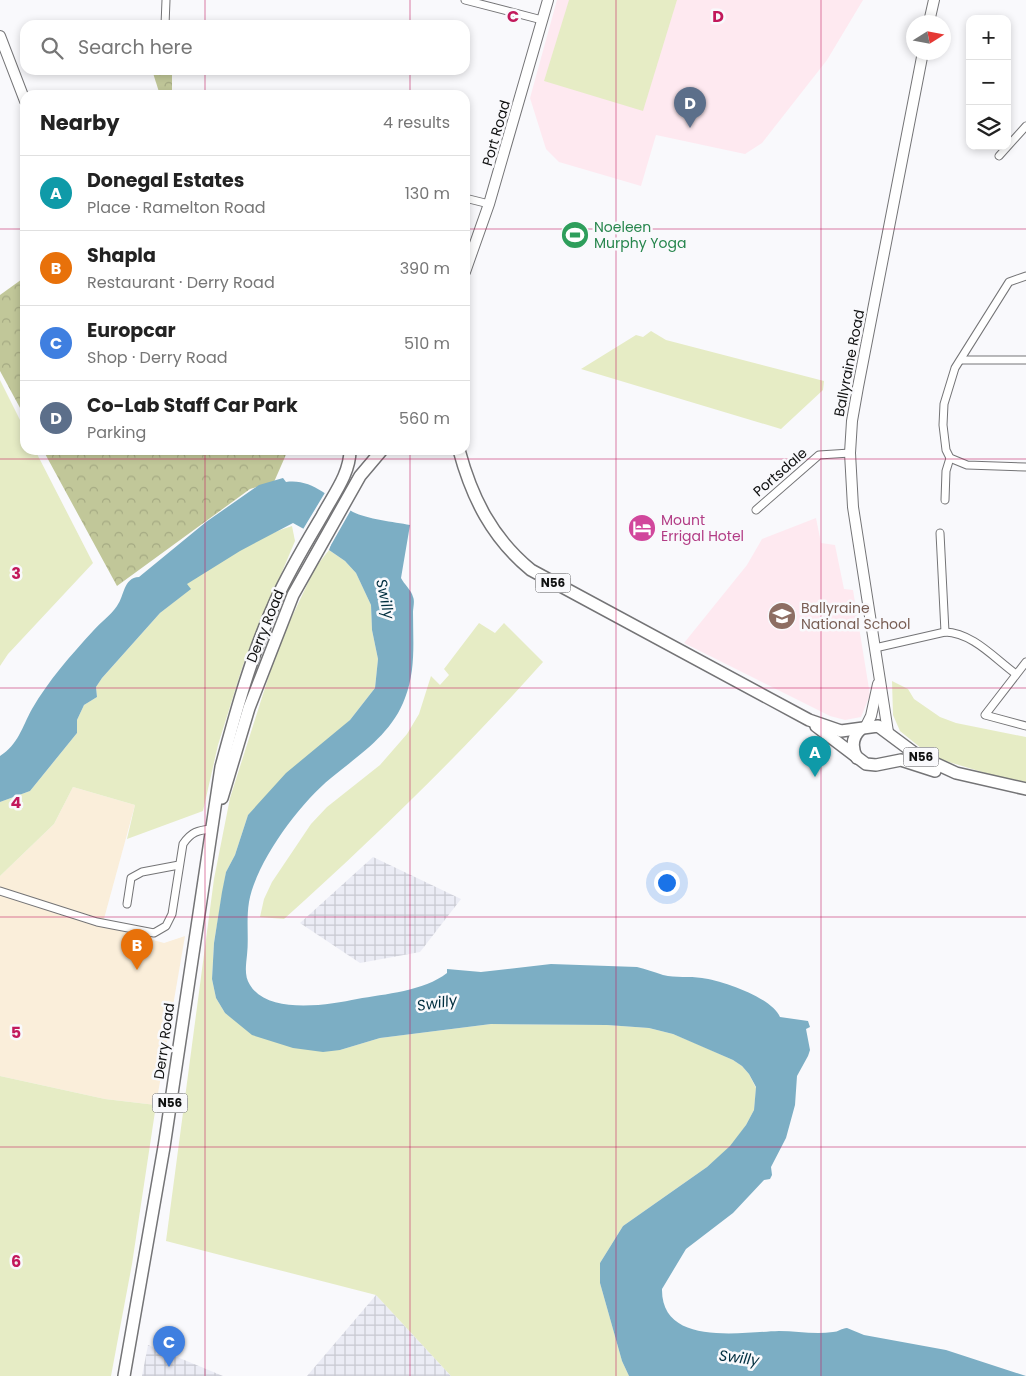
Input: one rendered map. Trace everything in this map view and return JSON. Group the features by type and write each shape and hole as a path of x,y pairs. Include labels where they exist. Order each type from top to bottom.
{"main road":[{"name":"Port Road","path":"470,258 489,204 548,0"},
{"path":"931,15 934,0"},
{"path":"0,36 21,90"},
{"name":"Ballyraine Road","path":"888,733 853,507 850,452 858,387 921,60"},
{"name":"Derry Road","path":"124,1376 164,1147 221,767 235,714 268,618 302,549 346,471 349,455"},
{"name":"Derry Road","path":"212,829 260,678 293,596 363,471 377,455"},
{"name":"N56","path":"455,455 462,463"},
{"name":"N56","path":"460,455 473,493 486,519 512,554 531,570 809,720 841,731 878,726 917,755 956,773"},
{"path":"857,758 853,749 853,741 871,716 879,680"},
{"name":"N56","path":"809,720 857,758 870,765 901,760 938,772 956,773 1026,789"},
{"name":"N56","path":"884,762 892,748 888,733"}],"street":[{"path":"165,20 166,0"},
{"path":"465,0 542,20"},
{"path":"999,156 1026,126"},
{"path":"470,199 489,204"},
{"path":"1026,276 1009,282 962,360 955,368 948,385 944,404 943,426 946,450 950,458 967,465 1026,467"},
{"path":"962,360 1026,360"},
{"name":"Portsdale","path":"756,510 820,454 850,452"},
{"path":"945,500 946,471 950,458"},
{"path":"940,534 945,632"},
{"path":"875,648 945,632 965,636 1016,674"},
{"path":"1026,662 985,715 1026,726"},
{"path":"0,891 97,922 154,934 166,926 172,914 183,844 188,836 199,830 212,829"},
{"path":"127,904 131,878 142,872 179,865"}],"shaded area":[{"path":"557,0 863,0 827,60 762,143 745,154 656,135 641,186 559,162 546,149 530,98"},
{"name":"Ballyraine National School","path":"816,518 821,543 835,545 844,589 853,590 870,695 861,717 845,720 830,716 684,643 747,565 762,539"},
{"path":"73,787 135,805 102,926 164,943 185,936 156,1105 105,1099 0,1076 0,876 54,824"},
{"path":"373,857 461,899 420,952 360,963 300,923"},
{"path":"376,1295 451,1376 307,1376"},
{"path":"148,1345 223,1376 142,1376"}],"green space":[{"path":"569,0 677,0 643,111 544,81"},
{"path":"154,75 172,75 172,90 158,90"},
{"path":"20,281 20,408 0,371 0,295"},
{"path":"651,331 666,340 824,381 823,390 781,429 581,369 636,335 643,337"},
{"path":"0,380 20,420 20,455 38,455 93,563 8,654 0,666"},
{"path":"46,455 286,455 274,482 250,489 117,586"},
{"path":"292,526 295,541 243,665 218,745 203,811 127,839 135,805 73,787 54,824 0,876 0,802 30,791 77,733 77,720 84,705 97,697 96,687 102,678 160,613 190,589 186,584 251,544"},
{"path":"329,550 345,561 356,573 371,605 372,630 378,659 375,688 350,720 248,815 235,855 226,872 214,942 212,979 216,998 225,1013 236,1021 340,1050 380,1038 491,1024 607,1025 649,1028 673,1034 733,1060 742,1066 749,1074 756,1088 754,1110 731,1146 707,1167 623,1226 600,1263 600,1283 622,1361 629,1376 451,1376 376,1295 166,1241 214,879 230,798 279,644 315,568"},
{"path":"479,623 495,633 504,623 543,662 417,794 284,919 260,917 264,899 272,882 311,824 327,807 380,765 407,734 419,714 431,676 440,685 449,675 444,669"},
{"path":"892,681 908,689 914,699 940,717 956,723 1026,737 1026,782 999,777 932,757 900,731 893,715"},
{"path":"0,1076 105,1099 156,1105 132,1264 111,1376 0,1376"}],"water":[{"name":"Swilly","path":"283,478 286,482 305,483 353,512 410,525 401,578 414,599 413,655 409,687 392,722 374,743 331,778 306,802 281,834 260,869 253,886 248,909 246,970 250,985 270,1001 300,1006 331,1004 416,988 438,979 447,973 447,969 481,972 551,964 637,967 668,976 702,978 734,986 767,1003 780,1017 808,1021 810,1027 806,1029 810,1050 797,1076 795,1105 786,1138 771,1167 772,1175 770,1179 764,1180 733,1213 686,1249 662,1289 665,1307 675,1320 689,1328 706,1332 745,1333 779,1331 819,1333 835,1332 847,1328 864,1335 946,1350 1026,1376 629,1376 622,1361 600,1283 600,1263 623,1226 707,1167 730,1146 746,1125 754,1110 756,1087 749,1074 733,1060 673,1034 649,1028 607,1025 491,1024 380,1038 340,1050 323,1052 293,1048 252,1035 225,1013 216,998 212,979 214,943 226,872 235,855 248,815 286,773 350,720 375,688 378,659 372,630 371,605 356,573 345,561 329,550 331,544 293,523 240,551 187,584 191,589 160,613 102,678 96,687 97,697 84,705 77,720 77,733 30,791 0,802 0,756 11,747 38,699 53,678 85,640 115,609 130,580 139,577 206,522 259,485"}],"pier":[{"path":"326,491 352,508 327,552 328,545 302,531"}],"place":[{"name":"Co-Lab Staff Car Park","path":"690,128"},
{"name":"Noeleen Murphy Yoga","path":"575,235"},
{"name":"Mount Errigal Hotel","path":"642,528"},
{"name":"Ballyraine National School","path":"782,616"},
{"name":"Donegal Estates","path":"815,777"},
{"name":"Shapla","path":"137,970"},
{"name":"Europcar","path":"169,1367"}]}
